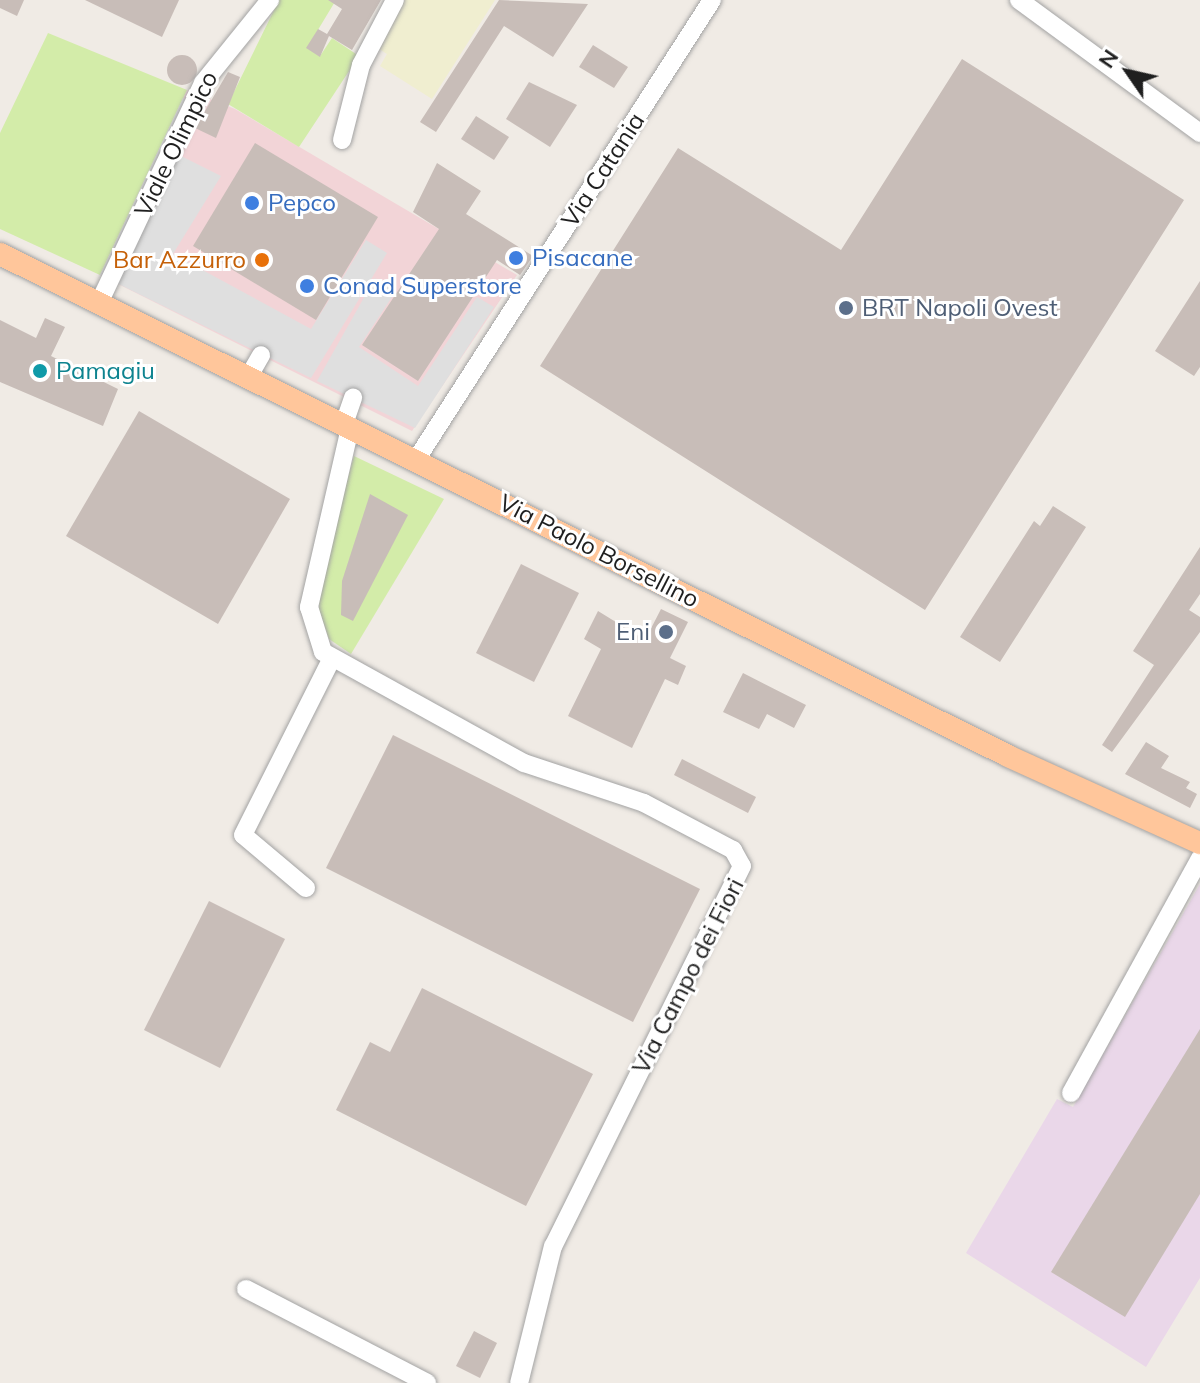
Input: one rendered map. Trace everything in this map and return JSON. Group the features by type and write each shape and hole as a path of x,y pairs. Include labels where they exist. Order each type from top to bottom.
{"main road":[{"name":"Via Paolo Borsellino","path":"0,254 100,301 1008,756 1200,843"}],"street":[{"name":"Viale Olimpico","path":"100,301 212,67 270,0"},
{"path":"342,140 361,65 395,0"},
{"name":"Via Catania","path":"416,460 712,0"},
{"path":"1019,0 1200,133"},
{"path":"249,376 261,355"},
{"path":"306,888 243,835 331,660 315,639 309,607 353,398"},
{"name":"Via Campo dei Fiori","path":"331,660 524,763 644,803 741,860 738,882 553,1246 519,1383"},
{"path":"1071,1093 1200,858"},
{"path":"246,1289 427,1383"}],"shaded area":[{"path":"405,0 495,0 432,99 380,66 387,54 376,47"},
{"path":"187,90 235,109 517,275 412,431 100,275"},
{"path":"183,98 200,104 177,154 221,176 173,254 311,329 366,240 387,253 311,378 100,275"},
{"path":"375,278 396,291 359,347 418,386 477,297 494,307 415,428 317,381"},
{"path":"1200,884 1200,1278 1146,1367 966,1253 1057,1099 1073,1107"}],"green space":[{"path":"279,0 336,0 307,48 320,56 332,38 359,56 299,147 228,104"},
{"path":"48,33 187,90 100,275 0,229 0,133"},
{"path":"354,456 444,499 351,654 329,639 319,610 321,575"}],"building":[{"path":"0,0 24,0 17,16 0,8"},
{"path":"85,0 179,0 162,37"},
{"path":"328,0 381,0 352,50 329,36 320,57 306,48 318,29 327,34 342,9"},
{"path":"499,0 588,4 553,57 504,26 436,132 420,122"},
{"path":"593,45 628,67 614,88 579,67"},
{"path":"182,55 193,59 197,70 193,81 182,85 171,81 167,70 171,59"},
{"name":"BRT Napoli Ovest","path":"962,59 1184,200 925,610 540,366 678,148 841,250"},
{"path":"228,72 240,77 216,138 195,128"},
{"path":"529,82 577,105 550,147 506,119"},
{"path":"476,116 509,137 494,160 461,139"},
{"path":"255,143 378,217 316,320 193,246"},
{"path":"437,163 481,191 466,214 533,256 520,275 497,260 418,381 362,345 439,229 413,212"},
{"path":"1200,281 1200,367 1194,376 1155,351"},
{"name":"Pamagiu","path":"45,318 65,327 51,356 118,389 103,426 0,382 0,320 36,338"},
{"path":"139,411 290,499 218,624 66,536"},
{"path":"370,494 408,515 353,621 341,615 342,581"},
{"path":"1053,506 1086,527 1000,662 960,637 1034,521 1040,526"},
{"path":"1200,547 1200,594 1189,610 1200,617 1200,632 1112,752 1102,745 1154,665 1133,651"},
{"path":"521,564 579,593 534,682 476,653"},
{"path":"661,609 688,622 670,658 686,666 678,685 665,679 632,748 568,716 601,649 584,639 598,611 645,640"},
{"path":"743,673 806,705 794,728 767,714 759,729 723,712"},
{"path":"393,735 700,889 633,1022 326,868"},
{"path":"1146,742 1169,756 1161,768 1190,782 1186,788 1197,794 1190,808 1125,774"},
{"path":"682,759 756,797 748,813 674,775"},
{"path":"209,901 285,939 220,1068 144,1030"},
{"path":"422,988 593,1074 526,1206 336,1110 370,1042 390,1052"},
{"path":"1200,1029 1200,1194 1125,1317 1051,1272"},
{"path":"474,1331 497,1343 480,1378 456,1366"}],"place":[{"name":"Pepco","path":"252,203"},
{"name":"Pisacane","path":"516,258"},
{"name":"Bar Azzurro","path":"262,260"},
{"name":"Conad Superstore","path":"307,286"},
{"name":"BRT Napoli Ovest","path":"846,308"},
{"name":"Pamagiu","path":"40,371"},
{"name":"Eni","path":"666,632"}]}
